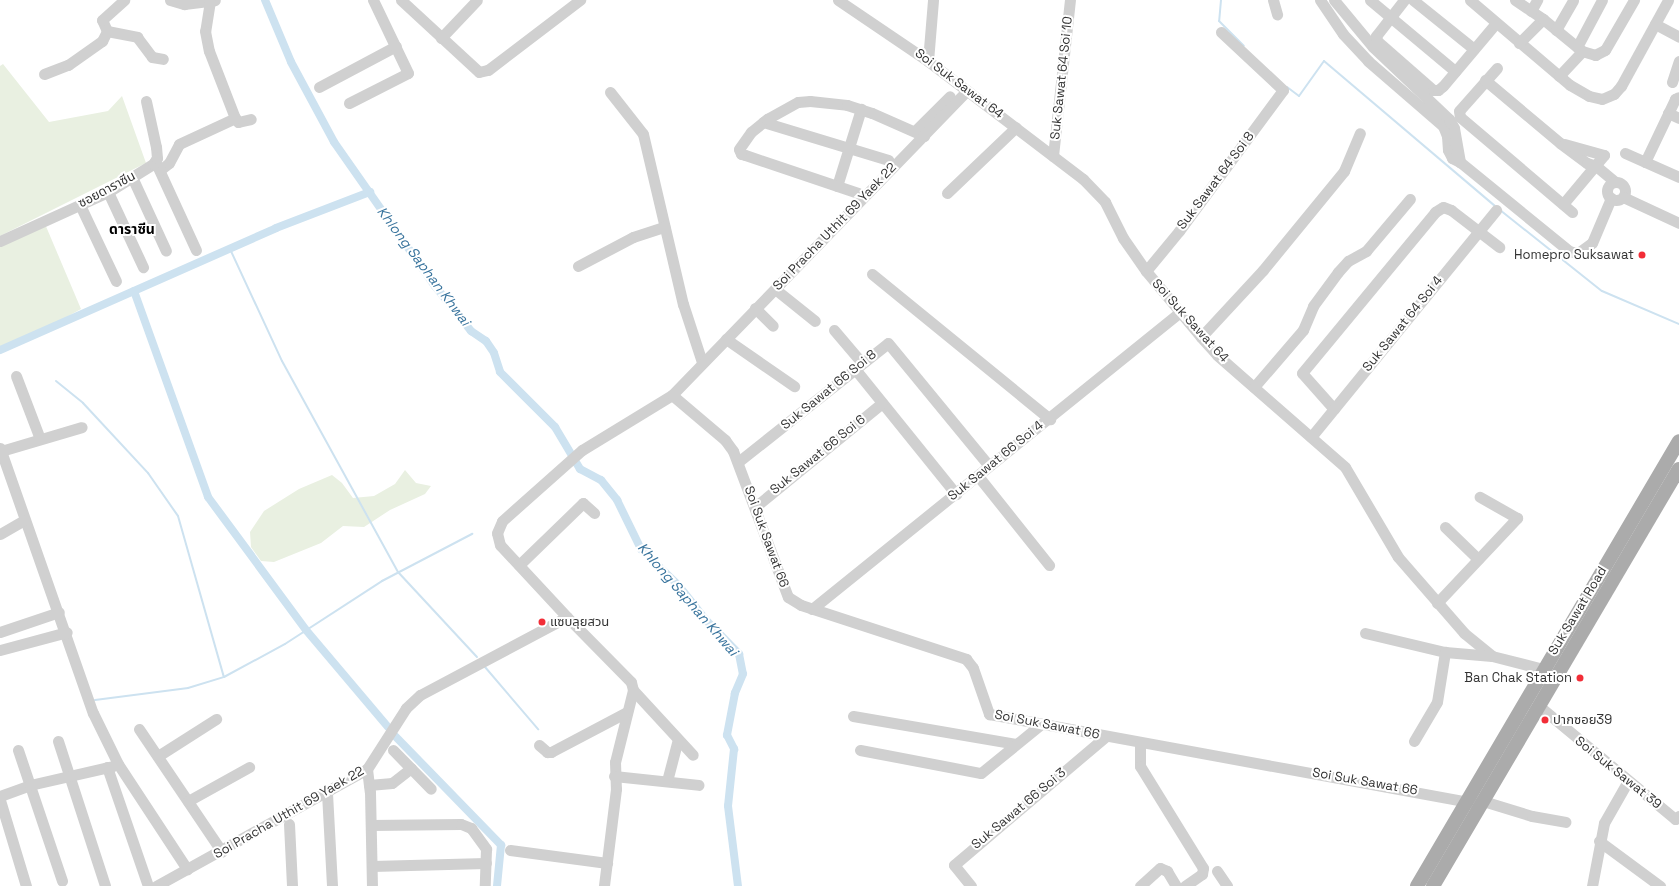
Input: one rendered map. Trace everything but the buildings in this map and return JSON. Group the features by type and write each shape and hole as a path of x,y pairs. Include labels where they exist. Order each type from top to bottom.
{"main road":[{"name":"Suk Sawat Road","path":"1433,886 1544,669 1679,441"},
{"name":"Suk Sawat Road","path":"1417,886 1477,802 1539,706 1679,469"}],"street":[{"path":"107,31 102,20 124,0"},
{"path":"170,0 184,4 213,1 206,40 235,118 238,122 251,119"},
{"path":"349,103 408,73 373,0"},
{"path":"401,0 474,69 482,72 580,0"},
{"path":"441,38 477,0"},
{"name":"Soi Suk Sawat 64","path":"838,0 928,61 1083,179 1105,202 1123,238 1146,271 1179,313 1201,337 1254,387 1345,467 1398,557 1436,603 1464,633 1492,656 1544,669"},
{"path":"928,61 933,0"},
{"name":"Suk Sawat 64 Soi 10","path":"1053,156 1070,0"},
{"path":"1273,0 1278,14"},
{"path":"1320,0 1337,26 1368,60 1446,123"},
{"path":"1334,0 1373,47 1446,123 1448,150 1452,158 1460,162 1569,251 1578,253 1592,243 1611,198"},
{"path":"1370,0 1456,71"},
{"path":"1404,0 1377,32 1377,41 1427,86 1438,90 1496,23"},
{"path":"1413,0 1474,49"},
{"path":"1515,0 1543,19 1580,49 1595,56 1605,50 1634,0"},
{"path":"1532,11 1538,0"},
{"path":"1556,30 1573,0"},
{"path":"1559,76 1580,49 1602,0"},
{"path":"1474,1 1496,23 1559,76 1590,96 1602,99 1614,94 1621,86 1668,0"},
{"path":"1337,26 1348,18"},
{"path":"1519,43 1543,19"},
{"path":"1655,24 1679,37"},
{"path":"107,31 136,37 152,57 163,59"},
{"path":"44,74 83,55 102,41 107,31"},
{"name":"Suk Sawat 64 Soi 8","path":"1146,271 1179,231 1284,90 1221,32"},
{"path":"319,87 396,46"},
{"path":"1368,60 1373,47"},
{"path":"1672,82 1679,62"},
{"path":"1497,68 1485,80 1459,112 1460,117 1572,212"},
{"path":"1485,80 1560,143 1612,184 1623,185 1626,191 1623,197 1618,200 1611,198 1608,193 1612,184"},
{"name":"Soi Pracha Uthit 69 Yaek 22","path":"156,886 222,852 367,769 406,708 420,695 567,617 500,545 498,539 498,527 567,462 582,450 672,394 775,289 919,134 967,91"},
{"path":"610,92 643,134 664,227 702,362"},
{"path":"858,193 741,154 740,147 763,122 798,102 827,101 861,109 919,134 950,96"},
{"path":"1645,162 1675,99 1679,97"},
{"path":"146,101 156,147 158,166 196,250"},
{"path":"837,186 861,109"},
{"path":"1668,114 1679,118"},
{"name":"ซอยดาราซีน","path":"0,241 108,192 132,177 169,163 178,144 235,118"},
{"path":"763,122 888,160"},
{"path":"947,193 1016,127"},
{"path":"1201,337 1263,270 1344,171 1360,133"},
{"path":"1560,143 1604,154 1563,204"},
{"path":"1625,152 1679,177"},
{"path":"132,177 166,251"},
{"path":"108,192 143,267"},
{"path":"1623,197 1679,223"},
{"path":"1254,387 1303,330 1313,306 1338,272 1348,261 1366,251 1410,199"},
{"path":"80,205 116,281"},
{"path":"1334,409 1304,378 1302,373 1304,369 1439,209 1451,210 1499,247"},
{"name":"Suk Sawat 64 Soi 4","path":"1311,437 1496,210"},
{"path":"578,266 629,238 664,227"},
{"path":"872,274 1050,418"},
{"path":"775,289 815,321"},
{"path":"755,308 772,326"},
{"name":"Suk Sawat 66 Soi 4","path":"812,609 1179,313"},
{"path":"834,330 859,366 882,404 956,494"},
{"path":"726,339 794,386"},
{"name":"Suk Sawat 66 Soi 8","path":"738,462 884,345 891,345 989,466"},
{"path":"16,376 40,439"},
{"name":"Soi Suk Sawat 66","path":"672,394 725,440 738,462 788,597 812,609 966,659 973,668 989,714 1105,737 1477,802 1532,816 1565,822"},
{"name":"Suk Sawat 66 Soi 6","path":"755,507 882,404"},
{"path":"82,427 40,439 1,456 60,612 93,713 118,764 188,869"},
{"path":"978,476 1049,565"},
{"path":"1436,603 1517,518 1480,497"},
{"path":"519,565 583,503 594,513"},
{"path":"0,534 24,520"},
{"path":"1445,526 1478,559"},
{"path":"0,632 60,612"},
{"path":"567,617 631,682 633,690 693,755"},
{"path":"0,650 66,632"},
{"path":"1365,633 1445,652 1492,656"},
{"path":"1414,741 1437,702 1445,652"},
{"path":"604,886 616,788 614,776 615,762 633,690"},
{"name":"Soi Suk Sawat 39","path":"1539,706 1628,782 1678,820"},
{"path":"539,745 547,752 551,752 627,712"},
{"path":"853,716 1016,744"},
{"path":"158,756 216,719"},
{"path":"860,750 981,773 1040,725"},
{"path":"139,728 222,852"},
{"name":"Suk Sawat 66 Soi 3","path":"971,886 954,865 1105,737"},
{"path":"667,781 678,739"},
{"path":"58,741 106,886"},
{"path":"1140,743 1140,766 1203,868 1202,874 1185,886"},
{"path":"18,750 62,881"},
{"path":"393,750 431,789"},
{"path":"0,796 30,785 118,764"},
{"path":"107,767 148,886"},
{"path":"188,801 249,767"},
{"path":"369,785 392,783 411,768"},
{"path":"367,769 371,825 372,886"},
{"path":"614,776 699,785"},
{"path":"1592,886 1599,841 1604,823 1628,782"},
{"path":"327,793 332,886"},
{"path":"0,800 26,886"},
{"path":"289,824 292,886"},
{"path":"371,825 461,824 471,828 480,838 486,849 485,886"},
{"path":"1599,841 1660,886"},
{"path":"510,850 607,863"},
{"path":"372,866 486,863"},
{"path":"1140,886 1160,868 1167,872 1176,886"},
{"path":"1217,870 1227,886"}],"green space":[{"path":"3,64 49,122 108,111 122,96 146,163 0,236 0,66"},
{"path":"45,224 81,309 0,354 0,245"},
{"path":"405,470 416,483 431,486 425,494 390,510 364,527 343,526 321,543 274,562 261,561 251,547 250,532 264,511 299,489 332,475 342,483 353,498 374,496 395,484"}],"waterway":[{"name":"Khlong Saphan Khwai","path":"265,0 291,62 334,142 435,286 471,331 486,341 494,353 500,372 555,427 580,469 601,480 617,500 641,549 679,586 705,619 739,654 743,674 735,693 727,735 734,749 728,806 738,886"},
{"path":"1221,0 1219,21 1244,46"},
{"path":"1287,87 1299,96 1324,61 1495,206"},
{"path":"0,350 276,228 370,192"},
{"path":"1500,210 1602,291 1679,324"},
{"path":"230,249 282,361 398,572 477,657"},
{"path":"134,291 208,497 306,630 388,727"},
{"path":"56,381 83,403 148,473 178,516 224,677"},
{"path":"95,700 188,688 224,677 285,644 382,581 472,534"},
{"path":"485,667 538,729"},
{"path":"396,737 501,845 497,886"}],"place":[{"name":"Homepro Suksawat","path":"1642,255"},
{"name":"แซบลุยสวน","path":"542,622"},
{"name":"Ban Chak Station","path":"1580,678"},
{"name":"ปากซอย39","path":"1545,720"}],"district":[{"name":"ดาราซีน","path":"132,229"}]}
